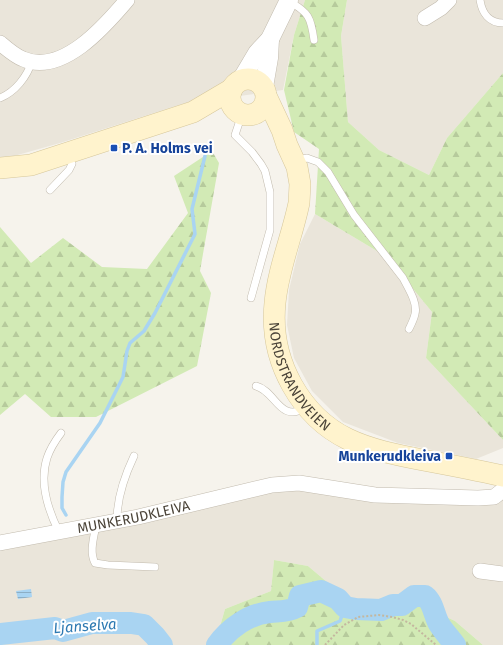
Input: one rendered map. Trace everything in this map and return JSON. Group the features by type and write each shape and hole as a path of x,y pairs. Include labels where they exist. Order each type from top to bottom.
{"main road":[{"path":"0,168 31,166 193,112 236,85 252,79 258,82 265,93 263,108 257,113 244,114 193,112"},
{"path":"236,85 230,96 231,104 274,136 291,153"},
{"name":"NORDSTRANDVEIEN","path":"265,93 291,153 300,184 299,203 278,282 275,304 275,334 280,358 286,374 298,396 326,425 337,433 363,446 503,476"}],"street":[{"path":"0,43 23,59 42,62 53,60 77,49 89,40 126,0"},
{"path":"424,18 441,8 449,0"},
{"path":"236,85 257,53 270,39 288,1"},
{"path":"265,93 270,39"},
{"name":"MUNKERUDKLEIVA","path":"0,543 145,515 290,482 312,484 375,495 478,498 494,497 503,490"},
{"path":"480,571 503,574"}],"lane":[{"path":"480,0 482,9 492,22 503,23"},
{"path":"288,1 304,11 312,22 314,40"},
{"path":"0,98 17,86 29,70 32,61"},
{"path":"244,114 235,135 252,152 265,171 268,181 271,206 270,230 250,298"},
{"path":"291,153 318,162 323,167 333,180 354,215 403,278 409,288 415,305 416,314 409,329"},
{"path":"50,190 69,170 72,164"},
{"path":"256,386 264,390 288,412 297,413 307,407"},
{"path":"58,532 47,504 44,477 47,459 52,446 61,434"},
{"path":"117,520 117,512 127,471 134,456"},
{"path":"96,524 92,551 95,563 155,567"}],"path":[{"path":"326,645 344,625 358,617 379,615 403,620 411,624 436,645"}],"shaded area":[{"path":"0,0 305,0 294,35 283,90 182,104 60,143 0,160"},
{"path":"347,0 503,0 503,73 447,138 429,175 379,150 348,122 341,36"},
{"path":"315,214 387,257 432,312 426,358 503,440 503,448 476,459 398,443 343,422 312,391 294,358 287,325 289,290 300,244"},
{"path":"274,483 503,493 503,645 483,645 455,621 421,605 353,604 308,566 274,560 271,591 225,609 217,637 211,645 0,645 0,546"}],"green space":[{"path":"305,0 347,0 341,36 348,122 379,150 429,175 447,138 503,73 503,440 426,358 432,312 387,257 315,214 319,149 294,132 284,90 294,35"},
{"path":"212,151 219,163 200,271 211,293 197,366 96,417 51,417 25,394 0,415 0,227 31,263 63,238 102,267 147,269 188,213 174,176"},
{"path":"274,560 308,566 353,604 421,605 455,621 483,645 211,645 217,637 225,609 271,591"}],"water":[{"path":"31,589 32,597 18,599 16,591"}],"waterway":[{"path":"66,515 62,508 63,482 66,472 100,423 123,377 127,351 130,343 144,331 155,313 195,234 192,209 205,156"},
{"name":"Ljanselva","path":"217,645 227,633 247,619 262,613 294,609 297,607 300,596 321,591 338,599 345,607 356,609 381,610 393,605 402,605 414,596 425,596 432,605 439,624 455,645"},
{"path":"317,645 317,631 340,621 345,607"},
{"name":"Ljanselva","path":"0,634 55,628 63,631 92,623 131,623 144,625 162,645"}],"place":[{"name":"P. A. Holms vei","path":"114,148"},
{"name":"Munkerudkleiva","path":"449,456"}]}
